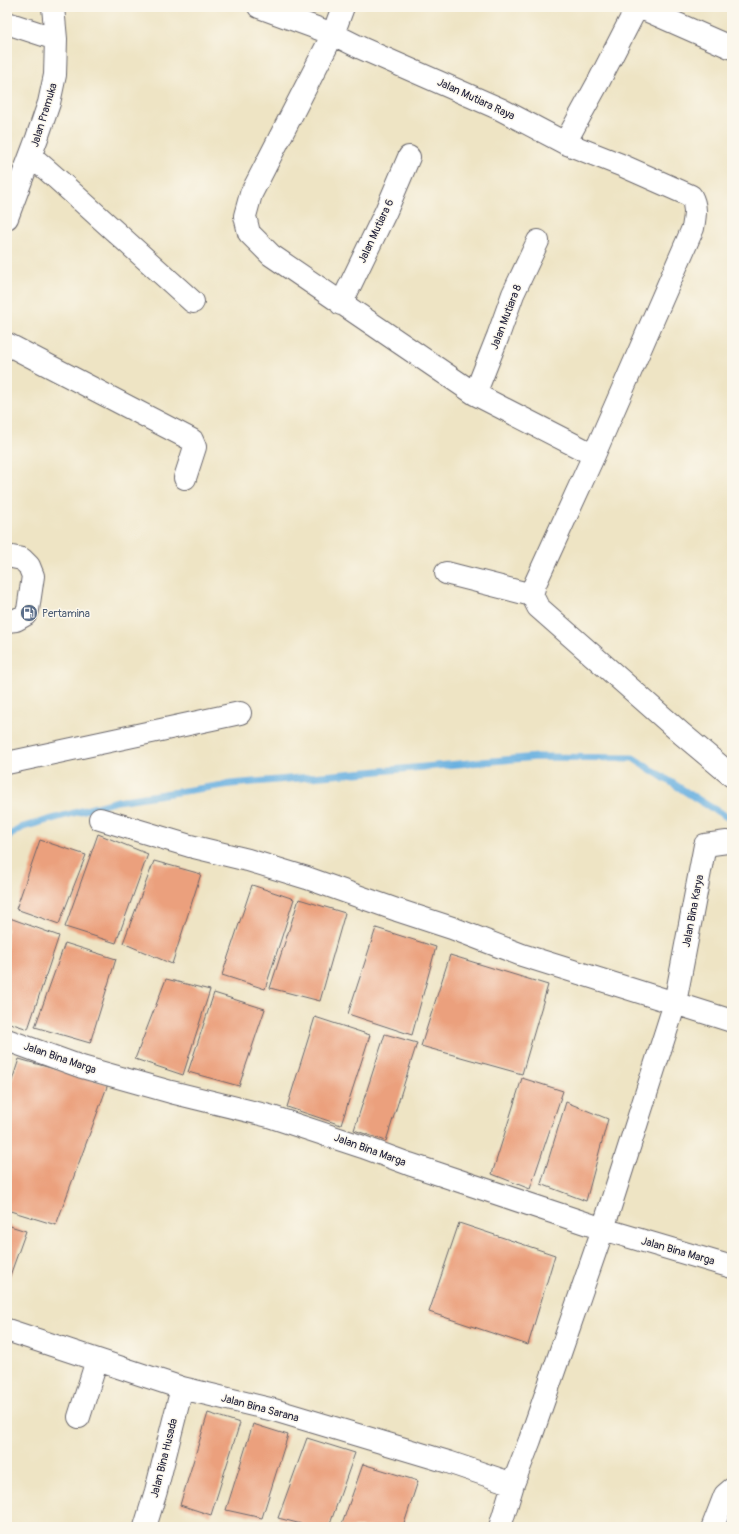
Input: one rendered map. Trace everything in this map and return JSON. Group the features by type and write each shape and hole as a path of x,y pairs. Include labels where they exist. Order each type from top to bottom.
{"street":[{"name":"Jalan Pramuka","path":"8,214 31,156 49,103 55,75 56,39 53,7"},
{"name":"Jalan Mutiara Raya","path":"259,7 333,34 500,109 565,143 621,165 691,196 696,210 693,228 594,455"},
{"path":"343,7 333,34 252,194 245,216 249,233 270,255 316,284 341,304 475,394 594,455 535,584 532,595 538,607 732,776"},
{"path":"565,143 638,7 732,48"},
{"path":"7,23 56,39"},
{"path":"31,156 193,302"},
{"name":"Jalan Mutiara 6","path":"341,304 386,211 410,157"},
{"name":"Jalan Mutiara 8","path":"475,394 513,294 538,241"},
{"path":"7,344 192,440 195,447 185,478"},
{"path":"7,556 22,559 30,566 33,576 28,610 25,615 16,620 7,621"},
{"path":"446,573 532,595"},
{"path":"7,763 240,714"},
{"path":"100,819 190,846 248,860 307,878 452,928 522,955 732,1021"},
{"name":"Jalan Bina Karya","path":"675,1003 705,845 727,842 732,843"},
{"path":"500,1527 513,1484 530,1440 603,1229 675,1003"},
{"name":"Jalan Bina Marga","path":"7,1040 82,1067 171,1092 269,1116 314,1130 409,1164 603,1229 732,1267"},
{"name":"Jalan Bina Sarana","path":"7,1330 182,1388 274,1410 448,1462 513,1484"},
{"path":"79,1418 97,1360"},
{"name":"Jalan Bina Husada","path":"145,1527 156,1491 182,1388"},
{"path":"713,1526 725,1495 732,1489"}],"building":[{"path":"98,834 148,854 116,943 65,927"},
{"path":"40,840 86,855 59,924 16,909"},
{"path":"154,861 201,874 172,964 123,943"},
{"path":"252,885 294,899 265,989 222,975"},
{"path":"299,899 345,913 320,1001 270,988"},
{"path":"7,917 59,936 28,1029 7,1022"},
{"path":"376,928 436,947 412,1035 348,1014"},
{"path":"65,943 116,959 90,1043 35,1027"},
{"path":"450,955 548,985 522,1074 421,1046"},
{"path":"166,979 210,990 183,1075 135,1059"},
{"path":"214,993 265,1009 239,1086 188,1072"},
{"path":"315,1017 370,1035 341,1125 287,1107"},
{"path":"385,1034 417,1043 386,1141 354,1130"},
{"path":"19,1059 108,1084 56,1225 7,1210 7,1096"},
{"path":"522,1078 563,1091 530,1189 492,1174"},
{"path":"566,1102 608,1119 586,1201 541,1184"},
{"path":"459,1223 555,1255 528,1345 429,1312"},
{"path":"7,1225 26,1231 7,1284"},
{"path":"208,1413 240,1423 211,1515 180,1505"},
{"path":"253,1424 288,1435 262,1518 226,1510"},
{"path":"307,1438 355,1453 329,1527 313,1527 278,1518"},
{"path":"363,1464 418,1481 403,1527 341,1527"}],"waterway":[{"path":"7,837 23,827 117,801 231,784 537,757 633,758 732,820"}],"place":[{"name":"Pertamina","path":"29,613"}]}
